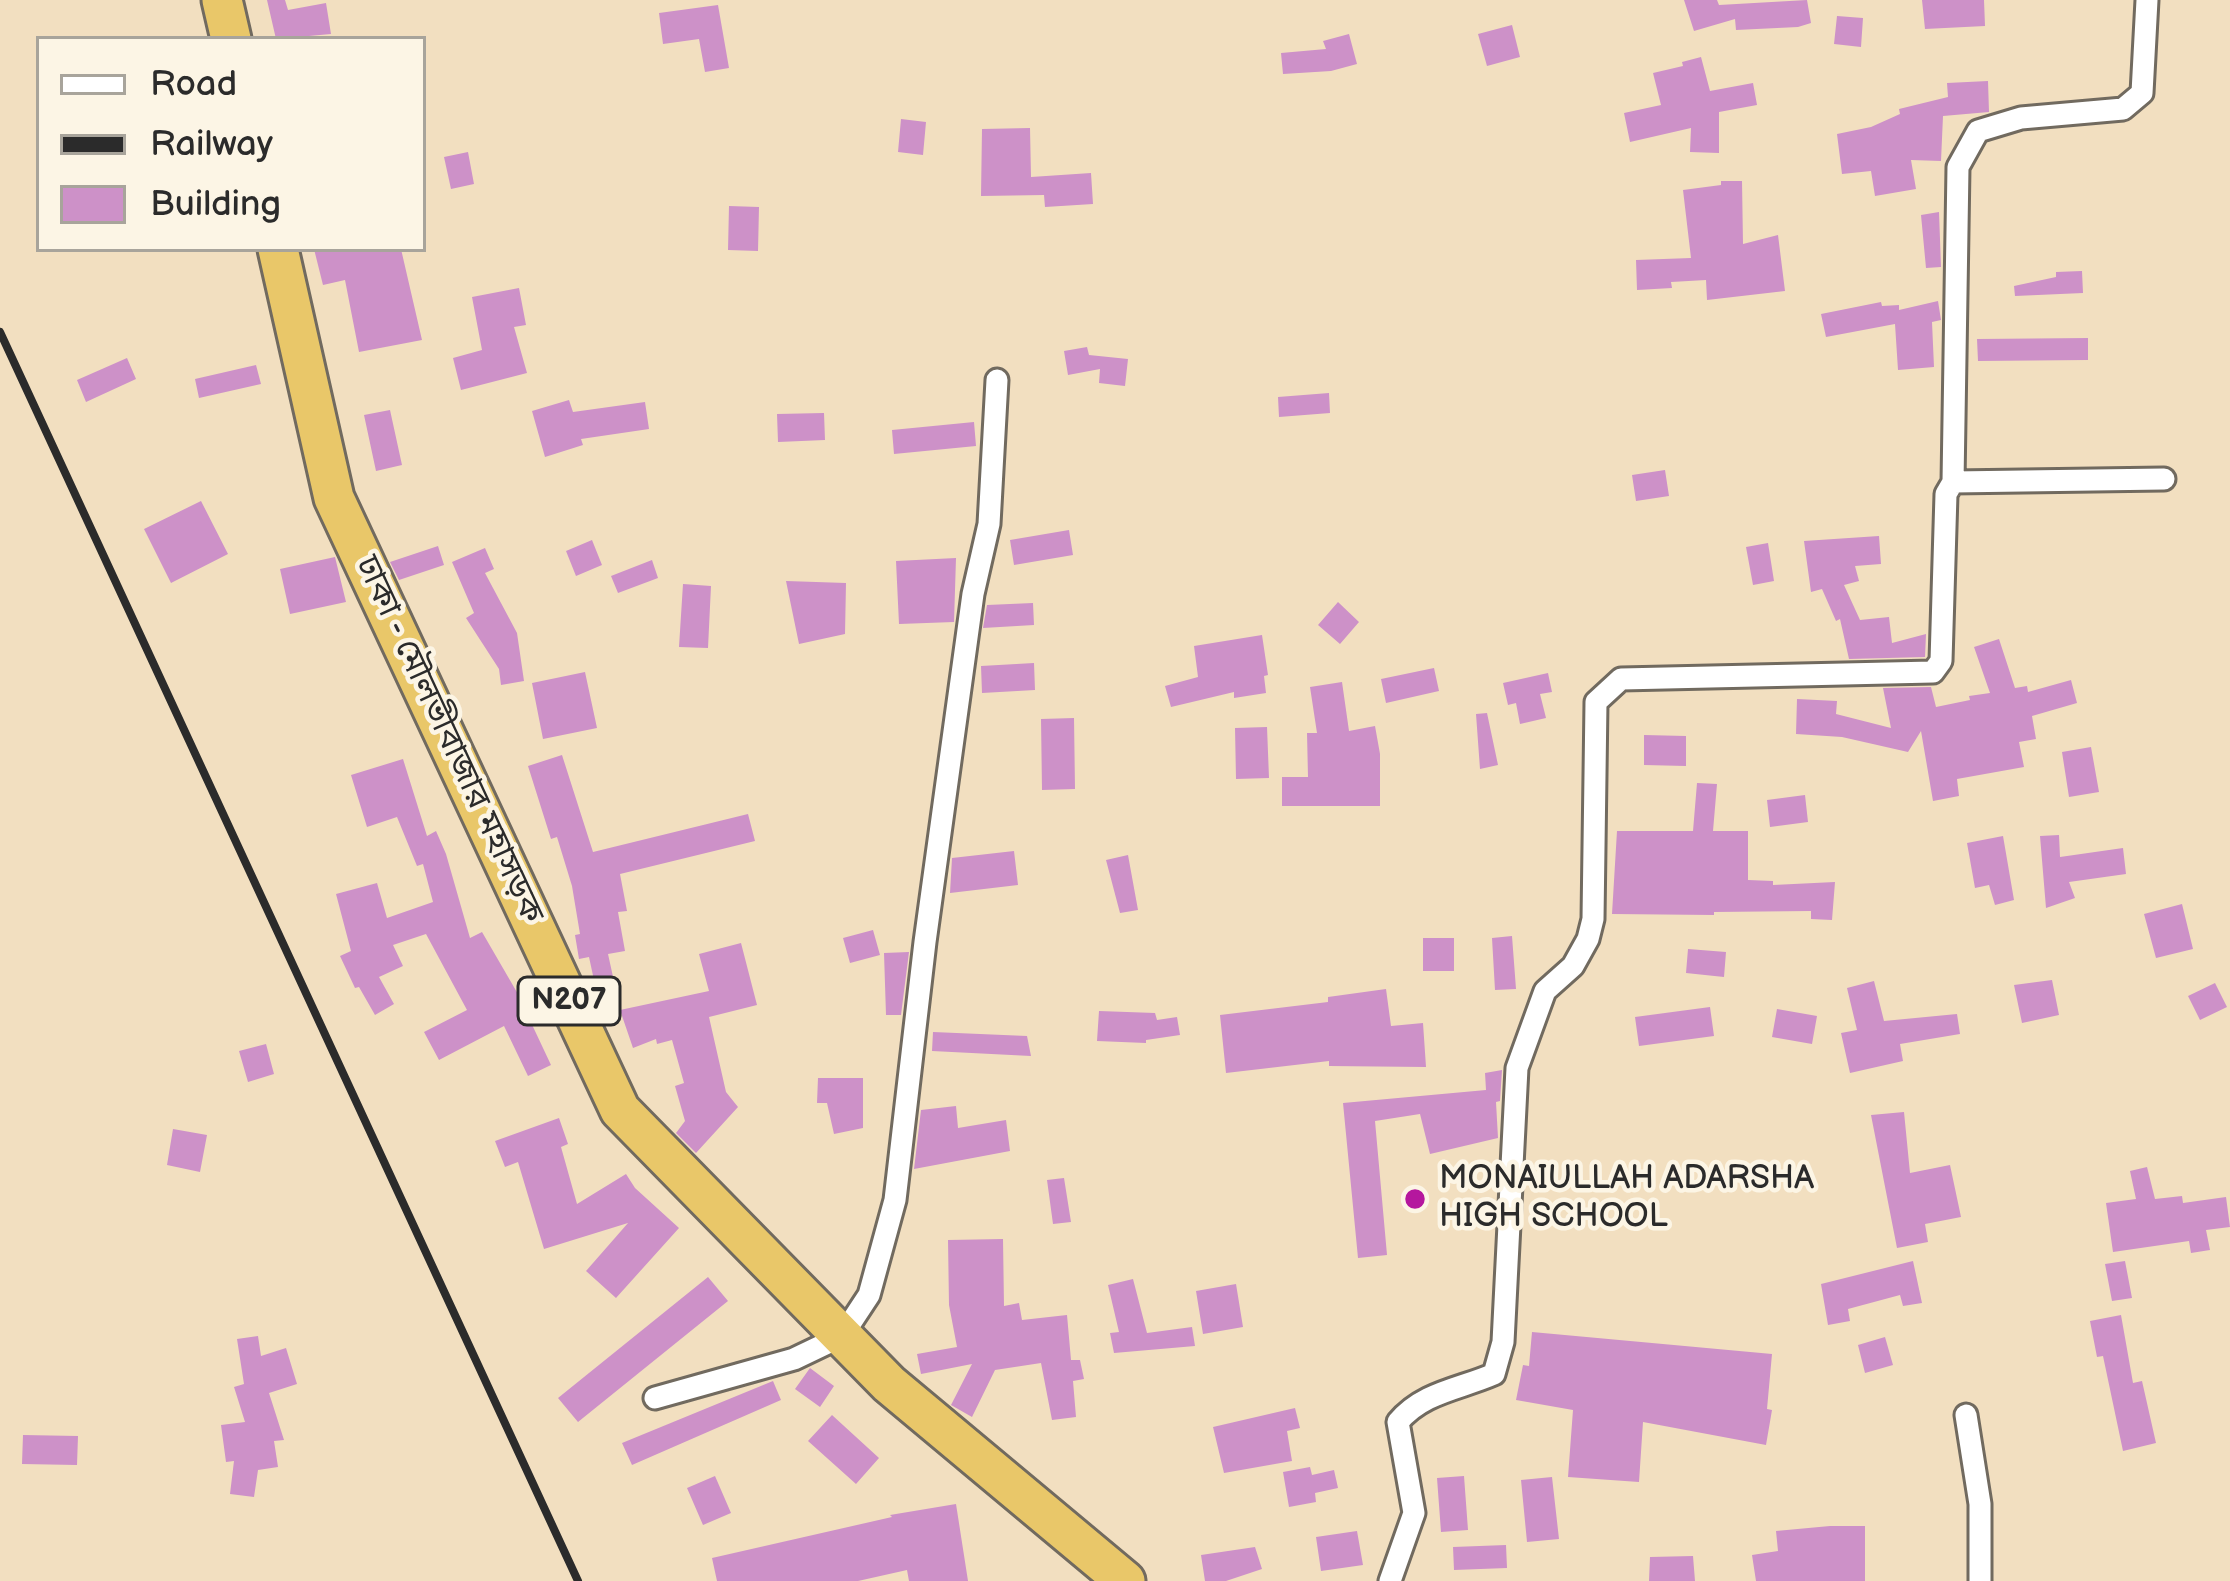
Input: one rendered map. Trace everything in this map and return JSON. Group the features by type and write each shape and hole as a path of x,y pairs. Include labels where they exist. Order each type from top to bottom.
{"highway":[{"path":"222,0 230,36"},
{"name":"ঢাকা - মৌলভীবাজার মহাসড়ক","path":"279,252 334,498 620,1110 889,1384 1125,1581"}],"street":[{"path":"1390,1581 1414,1513 1398,1421 1433,1394 1494,1374 1503,1342 1517,1068 1545,991 1573,966 1593,919 1596,702 1621,679 1933,672 1941,661 1946,494 1953,482 1958,167 1978,131 2020,118 2123,109 2142,93 2147,0"},
{"path":"655,1398 794,1358 842,1336 869,1295 895,1200 967,640 989,524 997,380"},
{"path":"1953,482 2164,479"},
{"path":"1966,1415 1979,1504 1980,1581"}],"building":[{"path":"267,0 285,0 288,10 326,3 331,34 275,36"},
{"path":"1684,0 1717,0 1719,5 1807,0 1811,23 1736,30 1735,19 1694,31"},
{"path":"1922,0 1984,0 1985,26 1925,29"},
{"path":"718,5 729,68 705,72 699,39 663,44 659,13"},
{"path":"1837,16 1863,18 1861,47 1834,44"},
{"path":"1512,25 1520,57 1487,66 1478,34"},
{"path":"1349,34 1357,64 1283,74 1281,53 1326,49 1323,41"},
{"path":"1701,57 1710,91 1753,83 1757,105 1719,112 1719,153 1690,152 1691,128 1630,142 1624,113 1661,105 1653,73"},
{"path":"1988,81 1989,112 1943,116 1941,161 1911,160 1916,189 1875,196 1871,171 1842,174 1837,134 1871,127 1900,114 1899,109 1948,97 1947,83"},
{"path":"901,119 926,122 923,155 898,152"},
{"path":"1030,128 1031,177 1091,173 1093,204 1045,207 1044,195 981,196 982,129"},
{"path":"468,152 474,184 451,189 444,157"},
{"path":"1721,181 1742,181 1743,244 1778,235 1785,291 1707,300 1706,280 1637,290 1636,260 1691,258 1683,190 1721,185"},
{"path":"729,206 759,207 758,251 728,250"},
{"path":"1939,212 1941,267 1926,268 1921,215"},
{"path":"315,252 402,252 422,340 359,352 345,280 323,285"},
{"path":"2082,271 2083,293 2015,296 2014,286 2056,277 2056,272"},
{"path":"519,288 526,325 514,327 527,373 461,390 453,358 482,350 472,297"},
{"path":"1938,301 1941,320 1932,322 1934,367 1898,370 1895,324 1826,337 1821,314 1881,302 1882,306 1899,305 1899,310"},
{"path":"2088,338 2088,360 1978,361 1977,339"},
{"path":"1087,347 1089,355 1128,359 1125,386 1099,383 1100,369 1068,375 1064,351"},
{"path":"127,358 136,379 86,402 77,380"},
{"path":"256,365 261,384 199,398 195,379"},
{"path":"1329,393 1330,413 1279,417 1278,397"},
{"path":"569,400 573,412 645,402 649,429 581,439 583,445 545,457 532,411"},
{"path":"390,410 402,465 376,471 364,415"},
{"path":"824,413 825,440 778,442 777,414"},
{"path":"974,422 976,446 894,454 892,430"},
{"path":"1665,470 1669,496 1636,501 1632,475"},
{"path":"201,501 228,554 171,583 144,529"},
{"path":"1069,530 1073,555 1014,565 1010,540"},
{"path":"1879,536 1881,564 1855,566 1859,581 1844,585 1860,620 1889,617 1892,643 1926,634 1925,657 1849,659 1840,619 1836,621 1822,589 1811,592 1804,541"},
{"path":"592,540 602,565 576,576 566,551"},
{"path":"1768,543 1774,581 1753,585 1746,547"},
{"path":"438,546 444,565 399,580 390,562"},
{"path":"485,548 494,569 485,573 517,633 524,681 501,685 499,669 466,618 474,613 452,562"},
{"path":"335,557 346,602 290,614 280,569"},
{"path":"956,558 954,622 899,624 896,561"},
{"path":"652,560 658,578 618,593 611,576"},
{"path":"786,581 846,583 845,634 799,644"},
{"path":"683,584 711,586 708,648 679,647"},
{"path":"1338,602 1359,622 1340,644 1318,625"},
{"path":"1033,603 1034,625 983,628 987,605"},
{"path":"1262,635 1266,693 1234,698 1234,692 1171,707 1165,686 1198,677 1194,646"},
{"path":"1999,639 2015,688 2027,686 2028,692 2071,680 2077,703 2032,716 2036,739 2019,742 2024,767 1957,779 1959,796 1933,801 1921,731 1908,752 1842,737 1796,734 1797,699 1837,701 1836,714 1891,728 1883,688 1931,687 1936,707 1990,693 1974,647"},
{"path":"1034,663 1035,690 982,693 981,666"},
{"path":"1434,668 1439,691 1386,703 1381,679"},
{"path":"585,672 597,728 543,739 532,683"},
{"path":"1548,673 1552,692 1540,694 1546,718 1520,724 1516,703 1508,705 1503,683"},
{"path":"1342,682 1349,731 1375,726 1380,806 1282,806 1282,777 1308,777 1307,733 1317,733 1310,687"},
{"path":"1487,713 1498,765 1480,769 1476,714"},
{"path":"1074,718 1075,789 1042,790 1041,719"},
{"path":"1267,727 1269,778 1236,779 1235,728"},
{"path":"1644,735 1686,736 1686,766 1644,765"},
{"path":"2091,747 2099,792 2069,797 2062,752"},
{"path":"562,755 593,852 748,814 755,841 620,874 627,911 618,912 625,951 608,954 619,1004 600,1008 589,957 579,959 572,886 528,766"},
{"path":"403,759 427,836 436,831 446,854 470,938 482,932 529,1013 551,1065 528,1076 504,1026 439,1060 424,1032 467,1010 426,934 393,945 403,966 379,977 394,1004 375,1015 340,956 351,951 336,894 377,883 387,918 433,902 423,864 417,866 397,817 367,827 351,775"},
{"path":"1697,783 1717,784 1713,831 1748,831 1748,880 1773,881 1773,885 1835,882 1832,920 1811,919 1811,911 1612,914 1617,831 1693,831"},
{"path":"1805,795 1808,822 1770,827 1767,800"},
{"path":"2059,835 2060,857 2123,848 2126,874 2069,882 2075,898 2046,908 2040,836"},
{"path":"2003,836 2014,900 1995,905 1989,885 1975,888 1967,843"},
{"path":"1014,851 1018,885 950,893 952,858"},
{"path":"1128,855 1138,910 1120,913 1106,860"},
{"path":"2182,904 2193,949 2156,958 2144,914"},
{"path":"873,930 880,955 850,963 843,938"},
{"path":"1512,936 1516,989 1495,990 1492,938"},
{"path":"1423,938 1454,938 1454,971 1423,971"},
{"path":"741,943 757,1005 709,1017 726,1092 738,1107 696,1153 676,1133 685,1121 675,1086 684,1083 672,1040 657,1044 656,1039 633,1048 620,1010 709,991 699,954"},
{"path":"1688,949 1726,952 1724,977 1686,973"},
{"path":"909,952 901,1015 886,1015 884,953"},
{"path":"2052,980 2059,1015 2022,1023 2014,985"},
{"path":"1874,981 1884,1021 1957,1014 1960,1034 1900,1044 1903,1061 1850,1073 1841,1033 1857,1030 1847,988"},
{"path":"2215,983 2227,1007 2200,1020 2188,996"},
{"path":"1386,989 1391,1026 1423,1023 1426,1067 1329,1066 1329,1061 1226,1073 1220,1015 1328,1002 1328,997"},
{"path":"1710,1007 1714,1036 1639,1046 1635,1017"},
{"path":"1777,1009 1817,1016 1812,1044 1772,1037"},
{"path":"1099,1011 1155,1013 1157,1020 1177,1017 1180,1035 1146,1043 1097,1041"},
{"path":"933,1032 1027,1036 1031,1056 932,1051"},
{"path":"266,1044 274,1074 248,1082 239,1051"},
{"path":"1502,1070 1500,1101 1496,1102 1498,1138 1430,1154 1420,1114 1375,1121 1387,1255 1358,1258 1343,1103 1486,1090 1485,1073"},
{"path":"818,1078 863,1078 863,1128 834,1134 827,1103 817,1103"},
{"path":"956,1106 958,1128 1006,1120 1010,1151 914,1169 921,1110"},
{"path":"1904,1112 1910,1173 1950,1165 1961,1217 1925,1224 1928,1242 1897,1248 1871,1115"},
{"path":"559,1118 568,1144 561,1147 577,1204 626,1174 679,1228 616,1298 586,1271 628,1223 544,1249 518,1162 505,1167 495,1141"},
{"path":"173,1129 207,1135 200,1172 167,1165"},
{"path":"2147,1167 2155,1199 2182,1196 2183,1203 2226,1197 2230,1227 2206,1230 2210,1250 2191,1253 2189,1241 2113,1252 2106,1203 2136,1199 2130,1171"},
{"path":"1064,1178 1071,1222 1053,1224 1047,1180"},
{"path":"1003,1239 1004,1306 1019,1303 1022,1320 1067,1315 1071,1360 1080,1360 1084,1379 1073,1381 1076,1417 1052,1420 1041,1363 995,1370 972,1417 951,1405 972,1364 921,1374 917,1354 957,1347 949,1305 948,1240"},
{"path":"1913,1261 1922,1303 1903,1306 1900,1295 1848,1309 1850,1321 1828,1325 1821,1284"},
{"path":"2125,1261 2132,1298 2112,1301 2105,1264"},
{"path":"708,1277 728,1301 578,1422 558,1398"},
{"path":"1133,1279 1147,1333 1192,1327 1195,1346 1114,1353 1110,1333 1119,1332 1108,1285"},
{"path":"1236,1284 1243,1327 1203,1334 1196,1291"},
{"path":"2121,1315 2133,1383 2142,1381 2156,1443 2123,1451 2103,1356 2097,1357 2090,1321"},
{"path":"1532,1332 1772,1354 1767,1409 1772,1410 1766,1445 1643,1422 1639,1482 1568,1477 1573,1410 1516,1400 1523,1365 1529,1366"},
{"path":"258,1336 261,1356 286,1348 297,1384 269,1393 284,1440 274,1441 278,1467 258,1470 254,1497 230,1494 234,1461 226,1462 221,1425 245,1422 234,1387 244,1384 237,1339"},
{"path":"1885,1337 1893,1365 1865,1373 1858,1345"},
{"path":"810,1368 834,1386 820,1407 795,1389"},
{"path":"773,1381 781,1400 632,1465 622,1443"},
{"path":"1295,1408 1300,1428 1287,1431 1292,1461 1224,1473 1213,1427"},
{"path":"832,1415 879,1458 856,1484 808,1441"},
{"path":"23,1435 78,1436 77,1465 22,1464"},
{"path":"1310,1467 1312,1475 1334,1470 1338,1488 1315,1493 1316,1502 1289,1507 1283,1472"},
{"path":"715,1476 731,1513 703,1525 687,1488"},
{"path":"1464,1476 1468,1530 1441,1532 1437,1478"},
{"path":"1552,1477 1559,1539 1527,1542 1521,1480"},
{"path":"956,1504 968,1581 909,1581 907,1570 858,1581 717,1581 712,1558"},
{"path":"1865,1526 1865,1581 1756,1581 1752,1555 1778,1551 1776,1531"},
{"path":"1357,1531 1363,1565 1321,1571 1316,1537"},
{"path":"1506,1545 1507,1568 1454,1570 1453,1547"},
{"path":"1255,1547 1262,1569 1226,1581 1205,1581 1201,1555"},
{"path":"1693,1556 1695,1581 1649,1581 1650,1557"}],"railway":[{"path":"0,332 578,1581"}],"place":[{"name":"MONAIULLAH ADARSHA HIGH SCHOOL","path":"1415,1199"}]}
